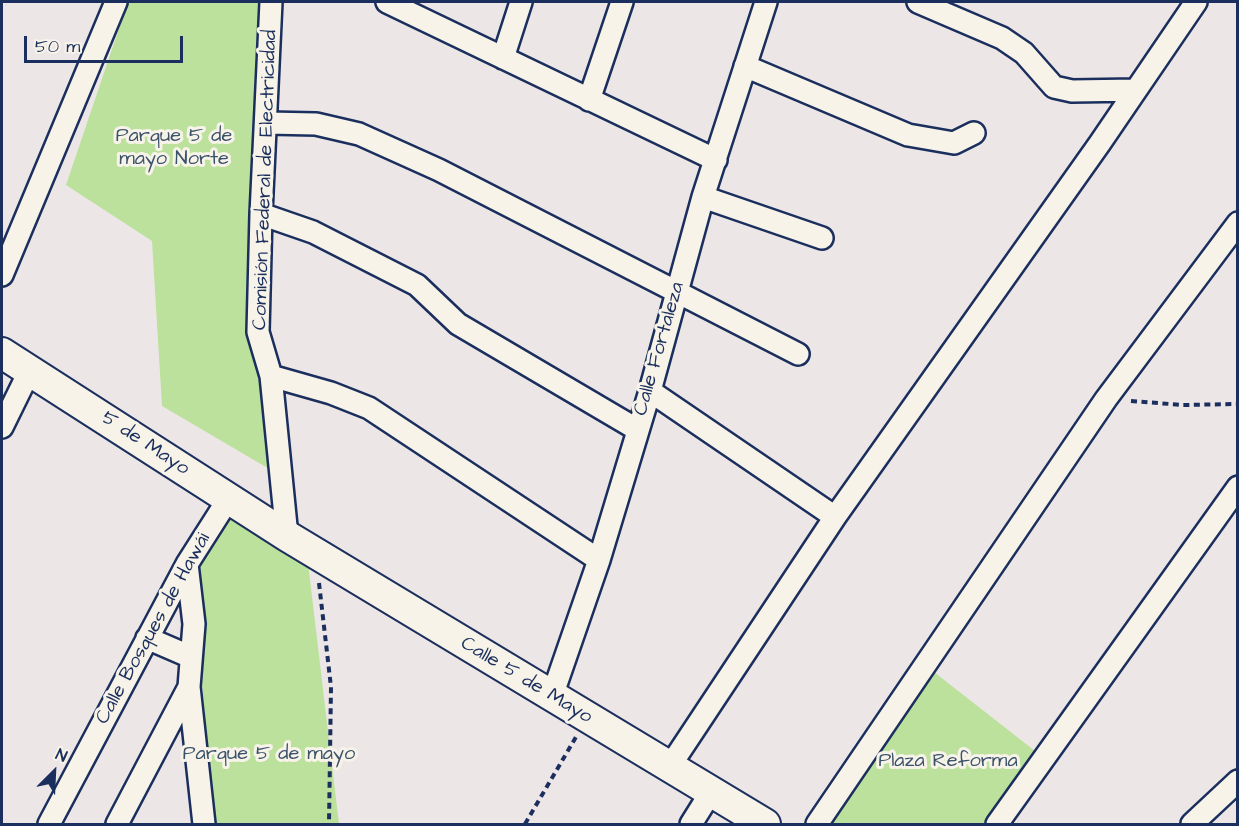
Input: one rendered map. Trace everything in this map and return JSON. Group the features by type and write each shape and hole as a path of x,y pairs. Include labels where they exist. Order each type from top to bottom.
{"street":[{"path":"2,275 116,2"},
{"name":"Comisión Federal de Electricidad","path":"272,2 261,214 258,332 271,376 287,536"},
{"path":"387,2 716,160"},
{"path":"503,58 520,2"},
{"path":"589,100 622,2"},
{"name":"Calle Fortaleza","path":"552,696 599,560 650,391 704,197 766,2"},
{"path":"918,2 1002,38 1024,53 1054,87 1072,92 1136,90"},
{"path":"670,766 835,517 1196,2"},
{"path":"745,66 909,135 954,143 974,133"},
{"path":"267,123 316,124 360,134 440,170 798,354"},
{"path":"704,197 822,238"},
{"path":"261,214 313,232 417,285 458,324 638,430"},
{"path":"817,825 1106,399 1238,223"},
{"name":"5 de Mayo","path":"2,353 287,536"},
{"path":"2,427 30,370"},
{"path":"271,376 332,393 369,408 599,560"},
{"path":"650,391 835,517"},
{"path":"997,825 1238,487"},
{"name":"Calle Bosques de Hawái","path":"49,825 187,564 229,498"},
{"name":"Calle 5 de Mayo","path":"287,536 765,825"},
{"path":"187,564 194,624 189,687 204,825"},
{"path":"147,638 191,657"},
{"path":"117,825 189,687"},
{"path":"1192,825 1238,782"},
{"path":"691,825 711,792"}],"path":[{"path":"1106,399 1183,405 1238,404"},
{"path":"315,553 331,687 329,825"},
{"path":"525,825 587,718"}],"green space":[{"name":"Parque 5 de mayo Norte","path":"128,2 267,2 262,329 288,480 162,406 152,241 66,185"},
{"name":"Parque 5 de mayo","path":"228,511 308,563 339,824 214,824 192,566"},
{"name":"Plaza Reforma","path":"934,672 1035,751 983,824 830,824"}]}
